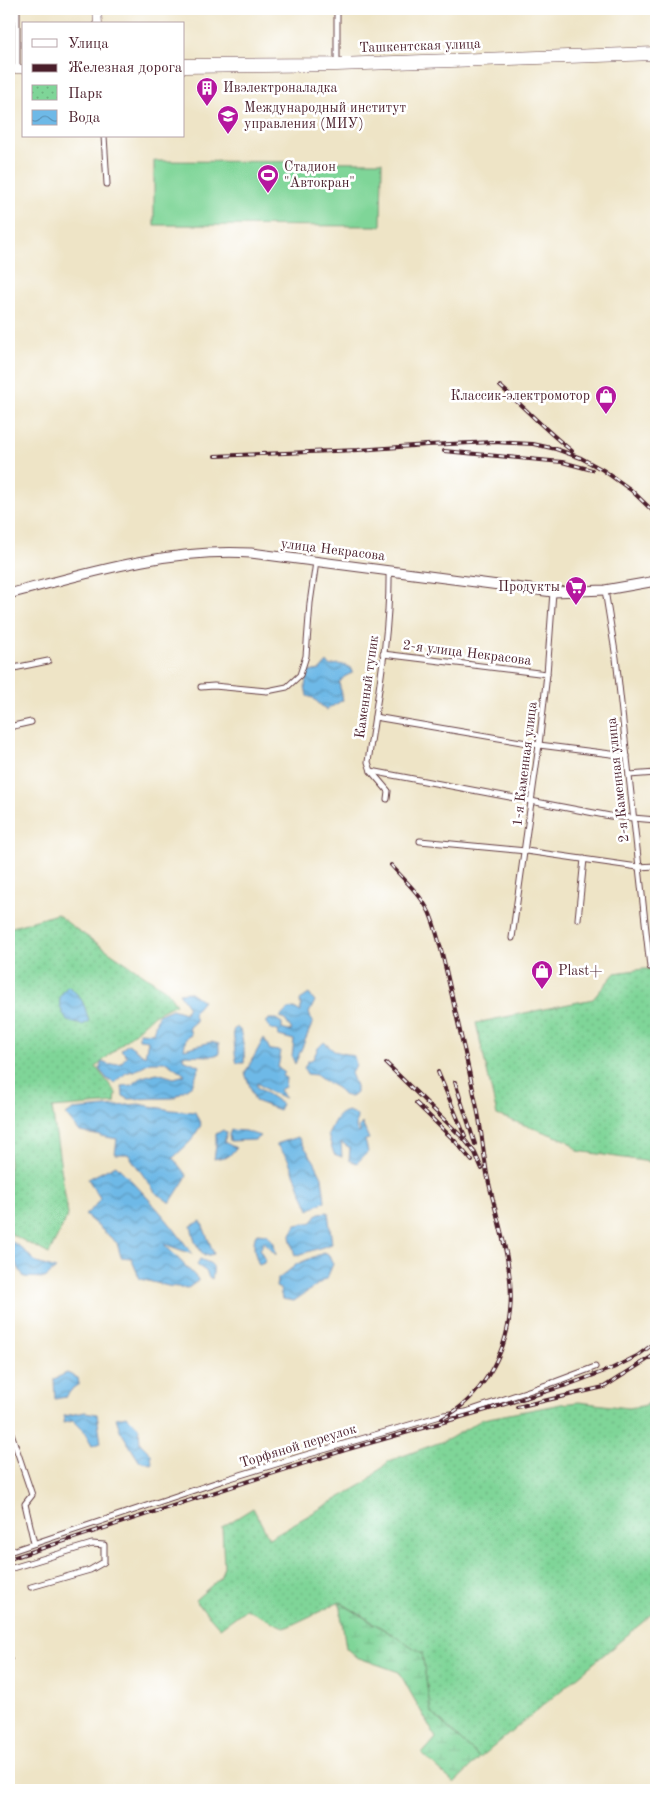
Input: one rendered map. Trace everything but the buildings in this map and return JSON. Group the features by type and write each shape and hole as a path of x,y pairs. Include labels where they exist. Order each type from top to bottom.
{"main road":[{"path":"97,9 98,22"},
{"name":"Ташкентская улица","path":"644,54 656,51"},
{"name":"Ташкентская улица","path":"185,69 644,54 656,56"},
{"name":"Ташкентская улица","path":"185,63 337,65"},
{"path":"9,69 18,66"},
{"name":"улица Некрасова","path":"9,594 147,560 202,553 251,553 553,592 605,590 656,581"}],"street":[{"path":"17,9 18,66"},
{"path":"337,9 337,65"},
{"path":"104,138 106,184"},
{"path":"201,687 214,686 267,691 287,687 300,675 306,656 310,603 316,562"},
{"name":"Каменный тупик","path":"371,771 368,762 383,654 389,571"},
{"name":"2-я Каменная улица","path":"605,590 616,658 650,967 656,967"},
{"name":"1-я Каменная улица","path":"512,938 526,851 539,745 553,592"},
{"name":"2-я улица Некрасова","path":"383,654 547,674"},
{"path":"9,669 48,661"},
{"path":"374,717 539,745 627,756"},
{"path":"9,727 31,722"},
{"path":"371,771 388,791 387,799"},
{"path":"371,771 634,820 656,820"},
{"path":"629,775 656,773"},
{"path":"420,841 526,851 638,867 656,866"},
{"path":"578,920 584,859"},
{"name":"Торфяной переулок","path":"9,1552 299,1457 444,1416 466,1412 595,1367"},
{"path":"9,1428 32,1495 25,1504 34,1543"},
{"path":"9,1569 92,1544 104,1545 104,1562 90,1570 31,1588"}],"green space":[{"name":"Стадион \"Автокран\"","path":"154,161 382,162 381,226 154,225"},
{"path":"57,914 73,927 166,990 176,1004 154,1015 96,1067 116,1093 115,1103 52,1108 68,1215 49,1254 9,1233 9,928"},
{"path":"656,969 656,1163 578,1151 566,1140 497,1115 476,1023 593,999 615,973"},
{"path":"656,1400 656,1611 480,1758 431,1712 422,1653 340,1602 285,1628 246,1609 220,1628 195,1600 220,1578 224,1566 222,1527 253,1508 269,1538 365,1483 389,1461 449,1439 483,1419 579,1402 628,1408 642,1406"},
{"path":"339,1602 422,1653 431,1712 480,1758 454,1783 422,1754 436,1738 399,1672 356,1657 346,1648"}],"water":[{"path":"327,662 330,666 338,664 347,666 352,669 352,673 344,677 339,683 343,700 326,710 313,698 307,696 305,686 308,672 320,670"},
{"path":"68,986 82,1001 89,1022 82,1025 67,1021 62,1011 60,999"},
{"path":"190,992 203,1001 193,1013 196,1021 189,1027 191,1035 186,1038 184,1049 211,1042 219,1044 219,1054 211,1056 183,1055 183,1059 200,1066 192,1085 173,1098 129,1099 123,1096 122,1086 132,1085 142,1077 157,1073 174,1078 185,1075 167,1062 150,1062 126,1073 115,1083 108,1080 99,1069 102,1062 110,1065 121,1063 127,1056 121,1050 128,1044 145,1056 148,1040 139,1039 139,1032 153,1033 158,1015 172,1009 185,1013 188,1006 179,993"},
{"path":"309,994 315,1001 309,1013 313,1022 295,1064 292,1057 294,1040 279,1036 277,1030 271,1029 266,1023 269,1019 276,1019 282,1023 282,1029 292,1030 285,1020 280,1017 288,1009 294,1008 301,1012 300,1000"},
{"path":"236,1027 240,1030 242,1038 244,1063 237,1063 236,1060 233,1031"},
{"path":"264,1038 270,1050 281,1051 278,1068 285,1073 282,1076 286,1078 285,1087 279,1090 285,1098 270,1092 257,1083 257,1087 282,1104 279,1110 255,1101 245,1073"},
{"path":"324,1042 334,1051 354,1056 356,1065 351,1073 356,1086 356,1093 351,1097 343,1095 337,1088 316,1075 307,1074 304,1068 308,1061 313,1059 318,1048"},
{"path":"139,1104 195,1112 201,1125 191,1141 173,1158 187,1176 170,1203 155,1192 128,1154 115,1154 117,1139 80,1132 66,1115 73,1110"},
{"path":"348,1111 357,1115 356,1127 358,1132 360,1133 359,1127 362,1123 369,1139 365,1140 368,1152 357,1163 349,1160 350,1148 341,1142 342,1157 334,1154 328,1135 338,1117"},
{"path":"223,1130 227,1133 224,1142 236,1148 229,1156 214,1159 216,1134"},
{"path":"231,1130 245,1131 260,1136 255,1140 230,1141 229,1135"},
{"path":"298,1137 322,1177 325,1201 309,1210 288,1159 276,1144"},
{"path":"116,1165 175,1230 192,1254 164,1244 199,1280 188,1288 168,1286 140,1279 131,1258 121,1257 117,1243 85,1215 100,1198 88,1179"},
{"path":"328,1212 332,1244 295,1256 290,1237 296,1225 312,1222 319,1213"},
{"path":"201,1221 214,1254 204,1256 195,1242 191,1226"},
{"path":"257,1233 267,1234 274,1243 276,1255 264,1242 260,1250 265,1259 264,1263 259,1265 254,1245"},
{"path":"9,1240 19,1246 37,1263 56,1269 45,1278 24,1277 9,1252"},
{"path":"323,1253 329,1255 333,1264 327,1278 294,1301 282,1299 280,1289 276,1287 277,1280 297,1264"},
{"path":"200,1259 212,1266 212,1279 208,1276 207,1272 197,1265"},
{"path":"67,1373 78,1378 79,1384 66,1397 55,1399 54,1379"},
{"path":"85,1412 97,1414 101,1443 92,1446 84,1432 73,1421 63,1423 64,1416"},
{"path":"127,1416 139,1428 140,1443 151,1454 152,1464 139,1461 120,1430 116,1418"}],"railway":[{"path":"500,386 572,451"},
{"path":"215,456 494,442 533,444 556,449 581,458 603,470 631,490 656,514"},
{"path":"444,451 562,462 592,470"},
{"path":"391,865 425,904 438,938 476,1103 487,1174 504,1242 510,1277 511,1294 508,1328 497,1359 480,1387 456,1410 442,1419"},
{"path":"386,1063 464,1139 475,1153 482,1169"},
{"path":"438,1072 465,1136"},
{"path":"455,1082 475,1144"},
{"path":"416,1103 455,1141 472,1161"},
{"path":"9,1559 345,1450 570,1384 613,1368 637,1356 656,1342"},
{"path":"517,1407 604,1387 656,1354"}],"place":[{"name":"Ивэлектроналадка","path":"207,107"},
{"name":"Международный институт управления (МИУ)","path":"228,135"},
{"name":"Стадион \"Автокран\"","path":"268,194"},
{"name":"Классик-электромотор","path":"606,415"},
{"name":"Продукты","path":"576,606"},
{"name":"Plast+","path":"542,990"}]}
